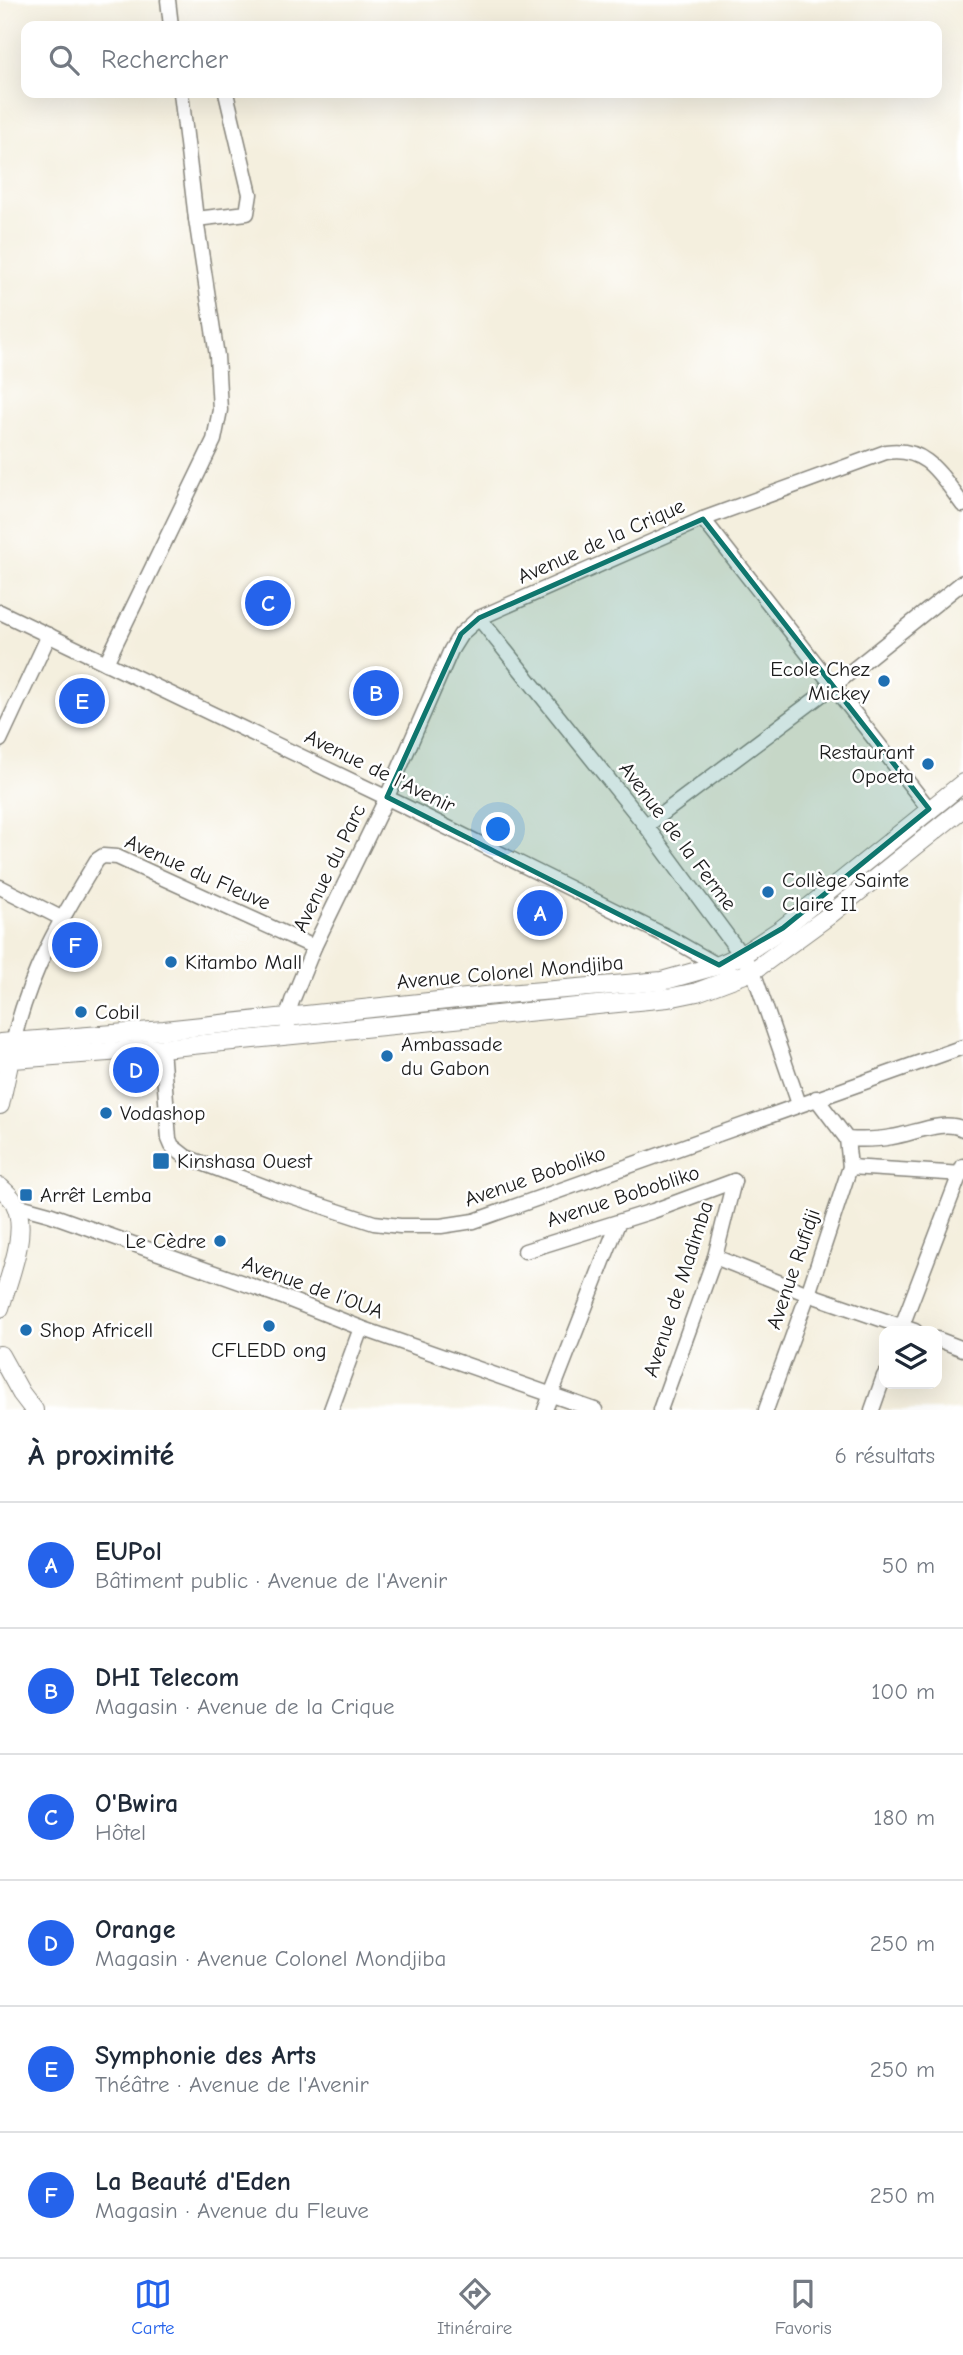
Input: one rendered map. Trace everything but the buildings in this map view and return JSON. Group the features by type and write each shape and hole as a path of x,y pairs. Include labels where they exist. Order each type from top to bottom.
{"main road":[{"name":"Avenue Colonel Mondjiba","path":"6,1051 287,1017 662,981 719,965 742,955 783,928 963,783"},
{"name":"Avenue Colonel Mondjiba","path":"6,1051 162,1048 668,998 697,992 745,974 827,917 963,808"},
{"path":"0,1105 6,1051"},
{"path":"0,1187 16,1205 19,1230 18,1249 0,1308"},
{"path":"0,1355 21,1394 34,1410"}],"street":[{"path":"168,0 171,21"},
{"path":"106,663 214,440 220,410 217,356 196,219 182,98"},
{"path":"196,219 247,213 250,194 227,98"},
{"name":"Avenue de la Crique","path":"387,797 451,650 461,634 479,618 703,519 886,452 898,450 923,458 931,464 963,505"},
{"path":"703,519 929,809"},
{"path":"646,826 833,686 963,582"},
{"name":"Avenue de l'Avenir","path":"0,612 387,797 719,965 745,974"},
{"name":"Avenue de la Ferme","path":"479,618 646,826 742,955 745,974 799,1104"},
{"path":"0,740 49,635"},
{"name":"Avenue du Parc","path":"289,1036 287,1017 314,947 387,797"},
{"name":"Avenue du Fleuve","path":"6,1051 27,992 61,918 97,860 103,856 110,855 314,947"},
{"path":"0,887 61,918"},
{"name":"Avenue Boboliko","path":"162,1048 169,1139 176,1151 279,1192 387,1225 441,1226 474,1221 963,1047"},
{"path":"817,1098 847,1139 866,1141 946,1125 963,1113"},
{"path":"946,1125 963,1129"},
{"name":"Avenue Rufidji","path":"766,1410 850,1167 847,1139"},
{"path":"850,1167 962,1171 907,1326"},
{"name":"Avenue Bobobliko","path":"525,1251 618,1223 734,1181"},
{"name":"Avenue de Madimba","path":"660,1410 715,1257 734,1181"},
{"name":"Avenue de l’OUA","path":"16,1205 134,1244 361,1328 595,1410"},
{"path":"545,1410 618,1223"},
{"path":"715,1257 895,1326"},
{"path":"331,1410 361,1328"},
{"path":"942,1341 963,1349"},
{"path":"872,1410 879,1389"}],"highlighted area":[{"path":"703,519 929,809 783,928 719,965 387,797 461,634 479,618"}],"place":[{"name":"O'Bwira","path":"268,603"},
{"name":"Ecole Chez Mickey","path":"884,681"},
{"name":"DHI Telecom","path":"376,693"},
{"name":"Symphonie des Arts","path":"82,701"},
{"name":"Restaurant Opoeta","path":"928,764"},
{"name":"Collège Sainte Claire II","path":"768,892"},
{"name":"EUPol","path":"540,913"},
{"name":"La Beauté d'Eden","path":"75,945"},
{"name":"Kitambo Mall","path":"171,962"},
{"name":"Cobil","path":"81,1012"},
{"name":"Ambassade du Gabon","path":"387,1056"},
{"name":"Orange","path":"136,1070"},
{"name":"Vodashop","path":"106,1113"},
{"name":"Kinshasa Ouest","path":"161,1161"},
{"name":"Arrêt Lemba","path":"26,1195"},
{"name":"Le Cèdre","path":"220,1241"},
{"name":"CFLEDD ong","path":"269,1326"},
{"name":"Shop Africell","path":"26,1330"}]}
